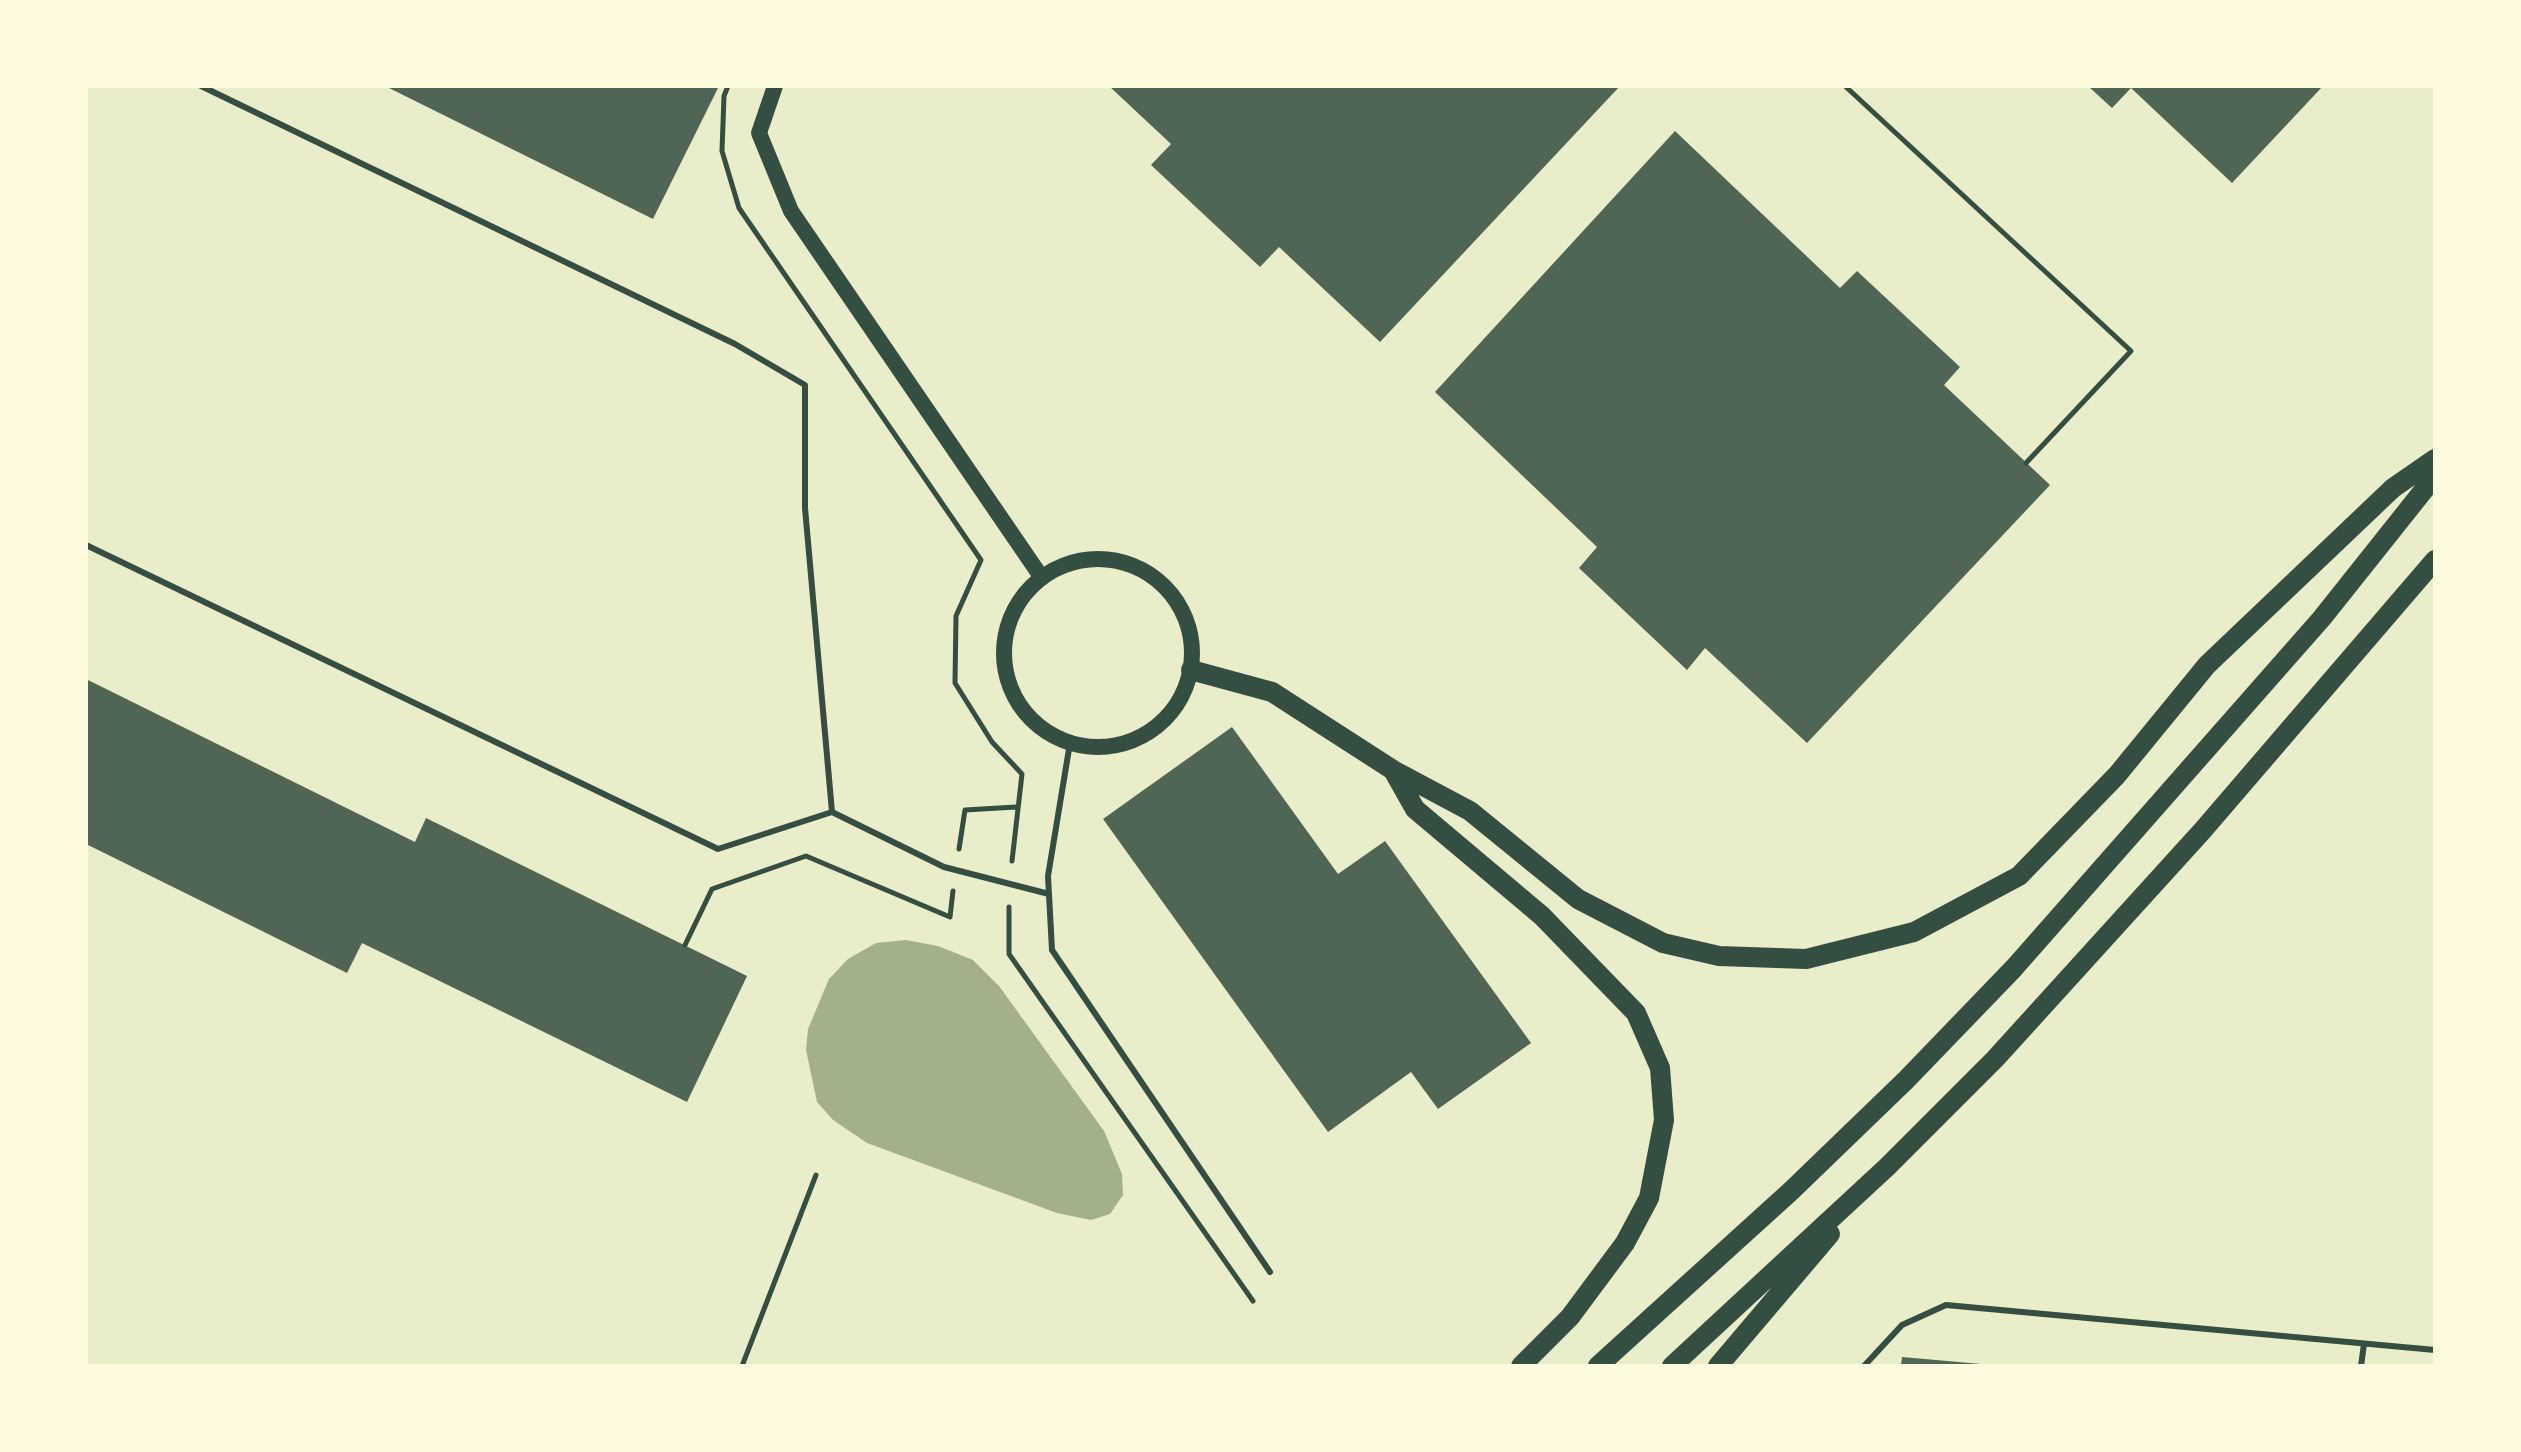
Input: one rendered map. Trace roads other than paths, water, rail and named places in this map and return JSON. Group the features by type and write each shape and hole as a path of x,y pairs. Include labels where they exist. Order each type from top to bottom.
{"main road":[{"path":"775,86 759,133 791,211 1042,578"},
{"path":"1191,670 1272,692 1393,770 1470,811 1578,899 1663,943 1719,956 1806,959 1914,932 2019,876 2117,775 2207,665 2393,488 2435,459"},
{"path":"1598,1366 1837,1146 2014,968 2322,618 2435,476"},
{"path":"1083,560 1106,560 1148,574 1165,588 1184,616 1192,648 1191,670 1184,692 1156,728 1115,746 1070,743 1049,733 1017,701 1004,657 1013,613 1025,593 1042,578 1083,560"},
{"path":"1672,1366 1887,1167 2101,946 2435,560"},
{"path":"1393,770 1415,809 1542,916 1636,1013 1660,1068 1664,1120 1649,1198 1625,1243 1570,1317 1521,1366"},
{"path":"1718,1366 1887,1167"}],"lane":[{"path":"201,86 735,344 805,385 805,508 832,812"},
{"path":"86,545 718,849 832,812 956,870 1049,894"},
{"path":"1070,743 1048,876 1052,950 1270,1272"},
{"path":"1864,1366 1902,1325 1946,1305 2435,1350"},
{"path":"2361,1366 2364,1344"}]}
